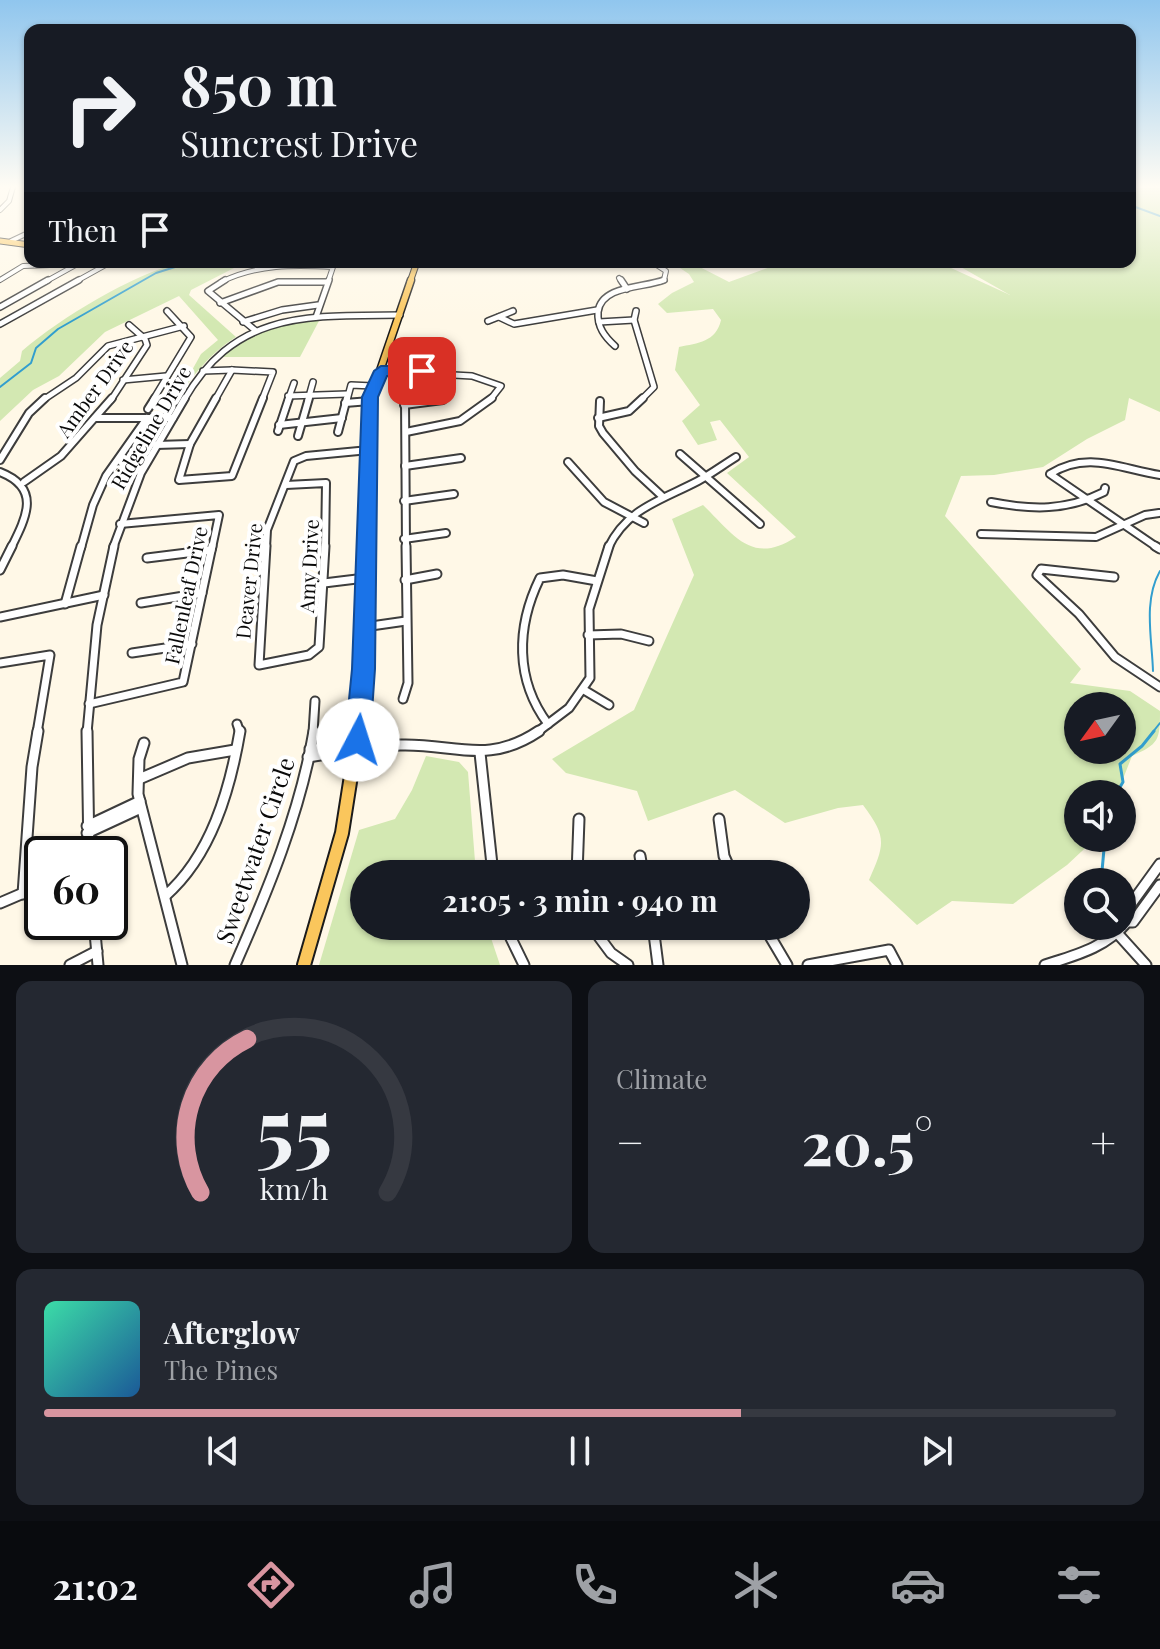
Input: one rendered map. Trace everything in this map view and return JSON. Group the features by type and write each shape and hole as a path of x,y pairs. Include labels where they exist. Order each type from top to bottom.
{"main road":[{"path":"0,241 24,244"},
{"path":"304,965 342,833 357,749 364,627 370,401 413,268"}],"street":[{"path":"11,241 24,235"},
{"path":"0,280 24,266"},
{"path":"0,307 72,268"},
{"path":"0,324 100,268"},
{"path":"256,331 208,291 237,275 262,268"},
{"path":"316,317 333,268"},
{"path":"615,346 602,336 597,310 605,298 664,280 666,271 661,268"},
{"path":"619,278 627,289"},
{"path":"0,280 11,281"},
{"path":"220,303 278,282 327,282"},
{"path":"282,310 283,300"},
{"path":"243,322 282,310 318,305"},
{"path":"499,317 514,324 597,310"},
{"path":"148,409 191,337 167,311"},
{"path":"488,321 513,311"},
{"path":"598,418 629,411 654,387 634,320 636,311"},
{"name":"Ridgeline Drive","path":"88,836 89,704 104,595 120,524 156,445 203,371 224,348 256,331 316,317 397,315"},
{"path":"599,322 634,320"},
{"path":"129,325 145,339"},
{"path":"0,460 29,413 49,394 76,378 108,346 145,339 184,326"},
{"name":"Amber Drive","path":"24,482 55,463 95,418 147,345 145,339"},
{"path":"379,369 479,377 501,386 478,412 465,421 406,432"},
{"path":"203,371 232,370 273,372 232,476 179,480 190,444 232,370"},
{"path":"403,699 408,683 404,405 409,371"},
{"path":"123,380 166,376"},
{"path":"298,436 313,382"},
{"path":"294,383 279,428 342,418"},
{"path":"338,432 351,385 374,383"},
{"path":"288,396 347,394"},
{"path":"404,405 443,400"},
{"path":"345,403 370,401"},
{"path":"600,401 599,426 635,471 663,497"},
{"path":"95,418 173,418"},
{"path":"65,604 93,505 106,476 147,418"},
{"path":"156,445 190,444"},
{"name":"Deaver Drive","path":"317,650 259,665 258,628 267,530 297,458 369,450"},
{"path":"680,454 760,524"},
{"path":"309,753 416,745 480,753 523,740 548,724 569,708 584,690 592,666 589,609 610,540 629,517 736,457"},
{"path":"405,466 461,458"},
{"path":"1160,475 1093,459 1072,461 1050,474 1160,549"},
{"path":"568,462 597,495 629,517 644,523"},
{"path":"0,472 24,482 29,493 26,511 0,570"},
{"name":"Amy Drive","path":"286,485 326,483 324,583 317,650"},
{"path":"991,502 1058,509 1089,501 1104,492 1105,488"},
{"path":"404,501 454,494"},
{"path":"981,534 1082,538 1107,535 1145,515 1159,513"},
{"name":"Fallenleaf Drive","path":"89,704 183,682 219,515 120,524"},
{"path":"404,539 446,533"},
{"path":"147,558 211,550"},
{"path":"1114,577 1103,573 1038,571 1037,575 1079,614 1115,657 1160,687"},
{"path":"405,580 437,574"},
{"path":"548,724 534,706 526,686 523,655 528,607 540,578 563,575 597,581"},
{"path":"324,583 365,578"},
{"path":"141,603 202,593"},
{"path":"0,617 104,595"},
{"path":"364,627 406,621"},
{"path":"588,635 621,634 649,641"},
{"path":"132,653 192,644"},
{"path":"0,663 50,655 32,767 23,894 0,903"},
{"path":"584,690 609,705"},
{"name":"Sweetwater Circle","path":"235,965 294,813 309,753 316,715 315,701"},
{"path":"165,896 192,872 220,801 240,732 237,724"},
{"path":"144,743 138,755 145,830 182,965"},
{"path":"139,779 188,758 235,750"},
{"path":"480,753 491,860"},
{"path":"87,830 141,804"},
{"path":"578,860 579,819"},
{"path":"719,819 726,860"},
{"path":"640,856 641,860"},
{"path":"1136,897 1160,864"},
{"path":"1136,918 1160,885"},
{"path":"96,940 98,965"},
{"path":"512,940 524,965"},
{"path":"601,940 611,953 628,965"},
{"path":"655,940 658,965"},
{"path":"772,940 787,965"},
{"path":"1045,965 1109,940"},
{"path":"1123,940 1146,965"},
{"path":"808,965 889,950 897,965"},
{"path":"70,965 97,951"}],"green space":[{"path":"1136,232 1160,232 1160,412 1129,398 1125,420 1087,439 1043,467 994,475 961,476 945,516 1081,669 1070,683 1132,692 1064,692 1064,764 1129,764 1123,780 1064,780 1064,852 1081,852 1067,865 1013,904 952,901 917,925 869,880 881,841 876,825 863,805 838,808 785,823 735,790 648,821 637,791 566,773 552,759 634,710 694,575 672,519 703,505 734,536 755,548 781,545 796,537 727,473 749,457 720,420 710,422 717,440 698,445 682,421 700,405 675,370 679,347 711,337 721,320 713,309 667,313 658,304 694,282 680,268 702,268 729,282 768,268 951,268 1010,295 963,268 1136,268"},
{"path":"161,268 234,268 191,290 189,295 236,337 210,358 175,401 201,354 218,340 179,296 105,332 59,376 33,390 0,421 0,378 20,361 22,351 97,299"},
{"path":"320,319 300,357 219,357 266,330"},
{"path":"1136,695 1160,711 1158,735 1148,748 1136,754"},
{"path":"426,756 459,762 468,772 475,860 350,860 359,830 395,819 412,790"},
{"path":"350,860 350,940 492,940 500,965 319,965"}],"waterway":[{"path":"0,387 31,363 36,348 58,329 156,273 172,268"},
{"path":"1153,671 1150,607 1160,571"},
{"path":"1152,733 1160,723"},
{"path":"1123,780 1120,764 1142,746 1154,731"},
{"path":"1102,868 1104,852"}],"route":[{"path":"358,740 363,669 370,397 381,371 422,371"}]}
